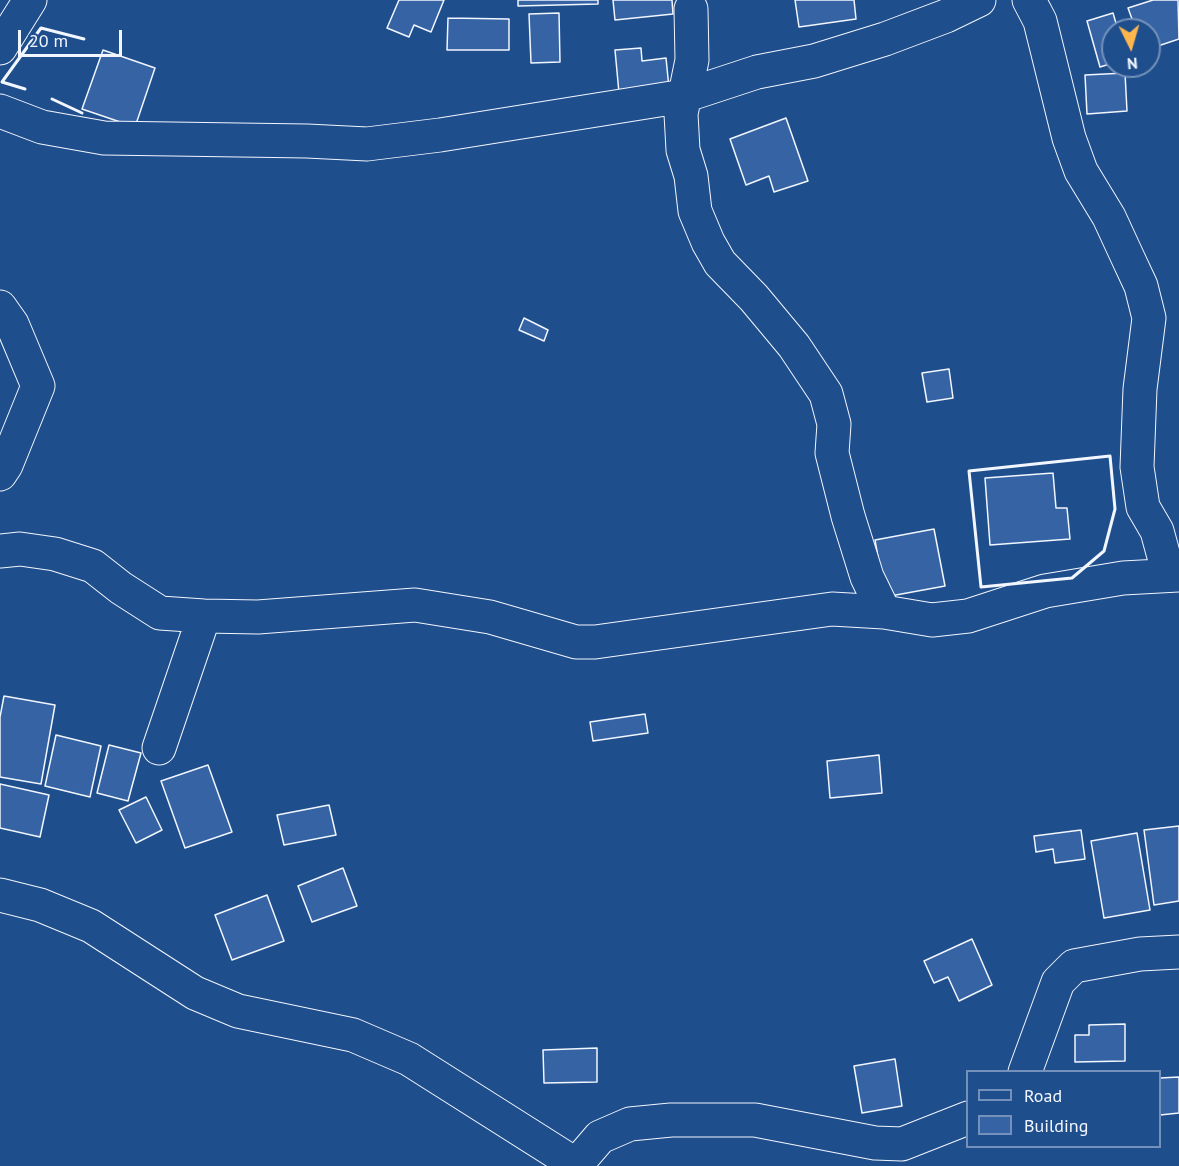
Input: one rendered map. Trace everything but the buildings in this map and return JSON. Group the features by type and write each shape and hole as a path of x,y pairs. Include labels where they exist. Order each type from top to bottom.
{"street":[{"path":"0,48 30,0"},
{"path":"0,111 42,127 104,138 367,144 684,96 757,72 813,61 885,39 946,16 979,0"},
{"path":"0,551 20,549 65,557 93,566 121,588 160,613 258,617 415,605 490,617 576,642 595,642 832,609 884,612 932,620 968,616 1045,591 1124,578 1174,575 1157,531 1143,507 1137,468 1140,390 1149,318 1141,286 1109,217 1080,171 1069,138 1040,21 1029,0"},
{"path":"691,9 692,60 681,114 683,150 691,176 696,211 708,242 720,263 794,345 826,394 834,424 832,453 848,516 867,577 884,612"},
{"path":"0,307 12,324 39,386 6,465 0,474"},
{"path":"159,748 204,616"},
{"path":"0,896 40,905 91,926 195,993 238,1011 353,1035 409,1059 577,1165 600,1137 630,1124 671,1120 755,1120 875,1143 902,1144 966,1119"},
{"path":"1025,1070 1058,982 1074,966 1140,954 1179,952"}],"wall":[{"path":"25,89 2,82 41,28 84,39"},
{"path":"52,99 82,113"},
{"path":"1110,456 1115,509 1104,551 1072,578 981,587 969,471 1110,456"}]}
